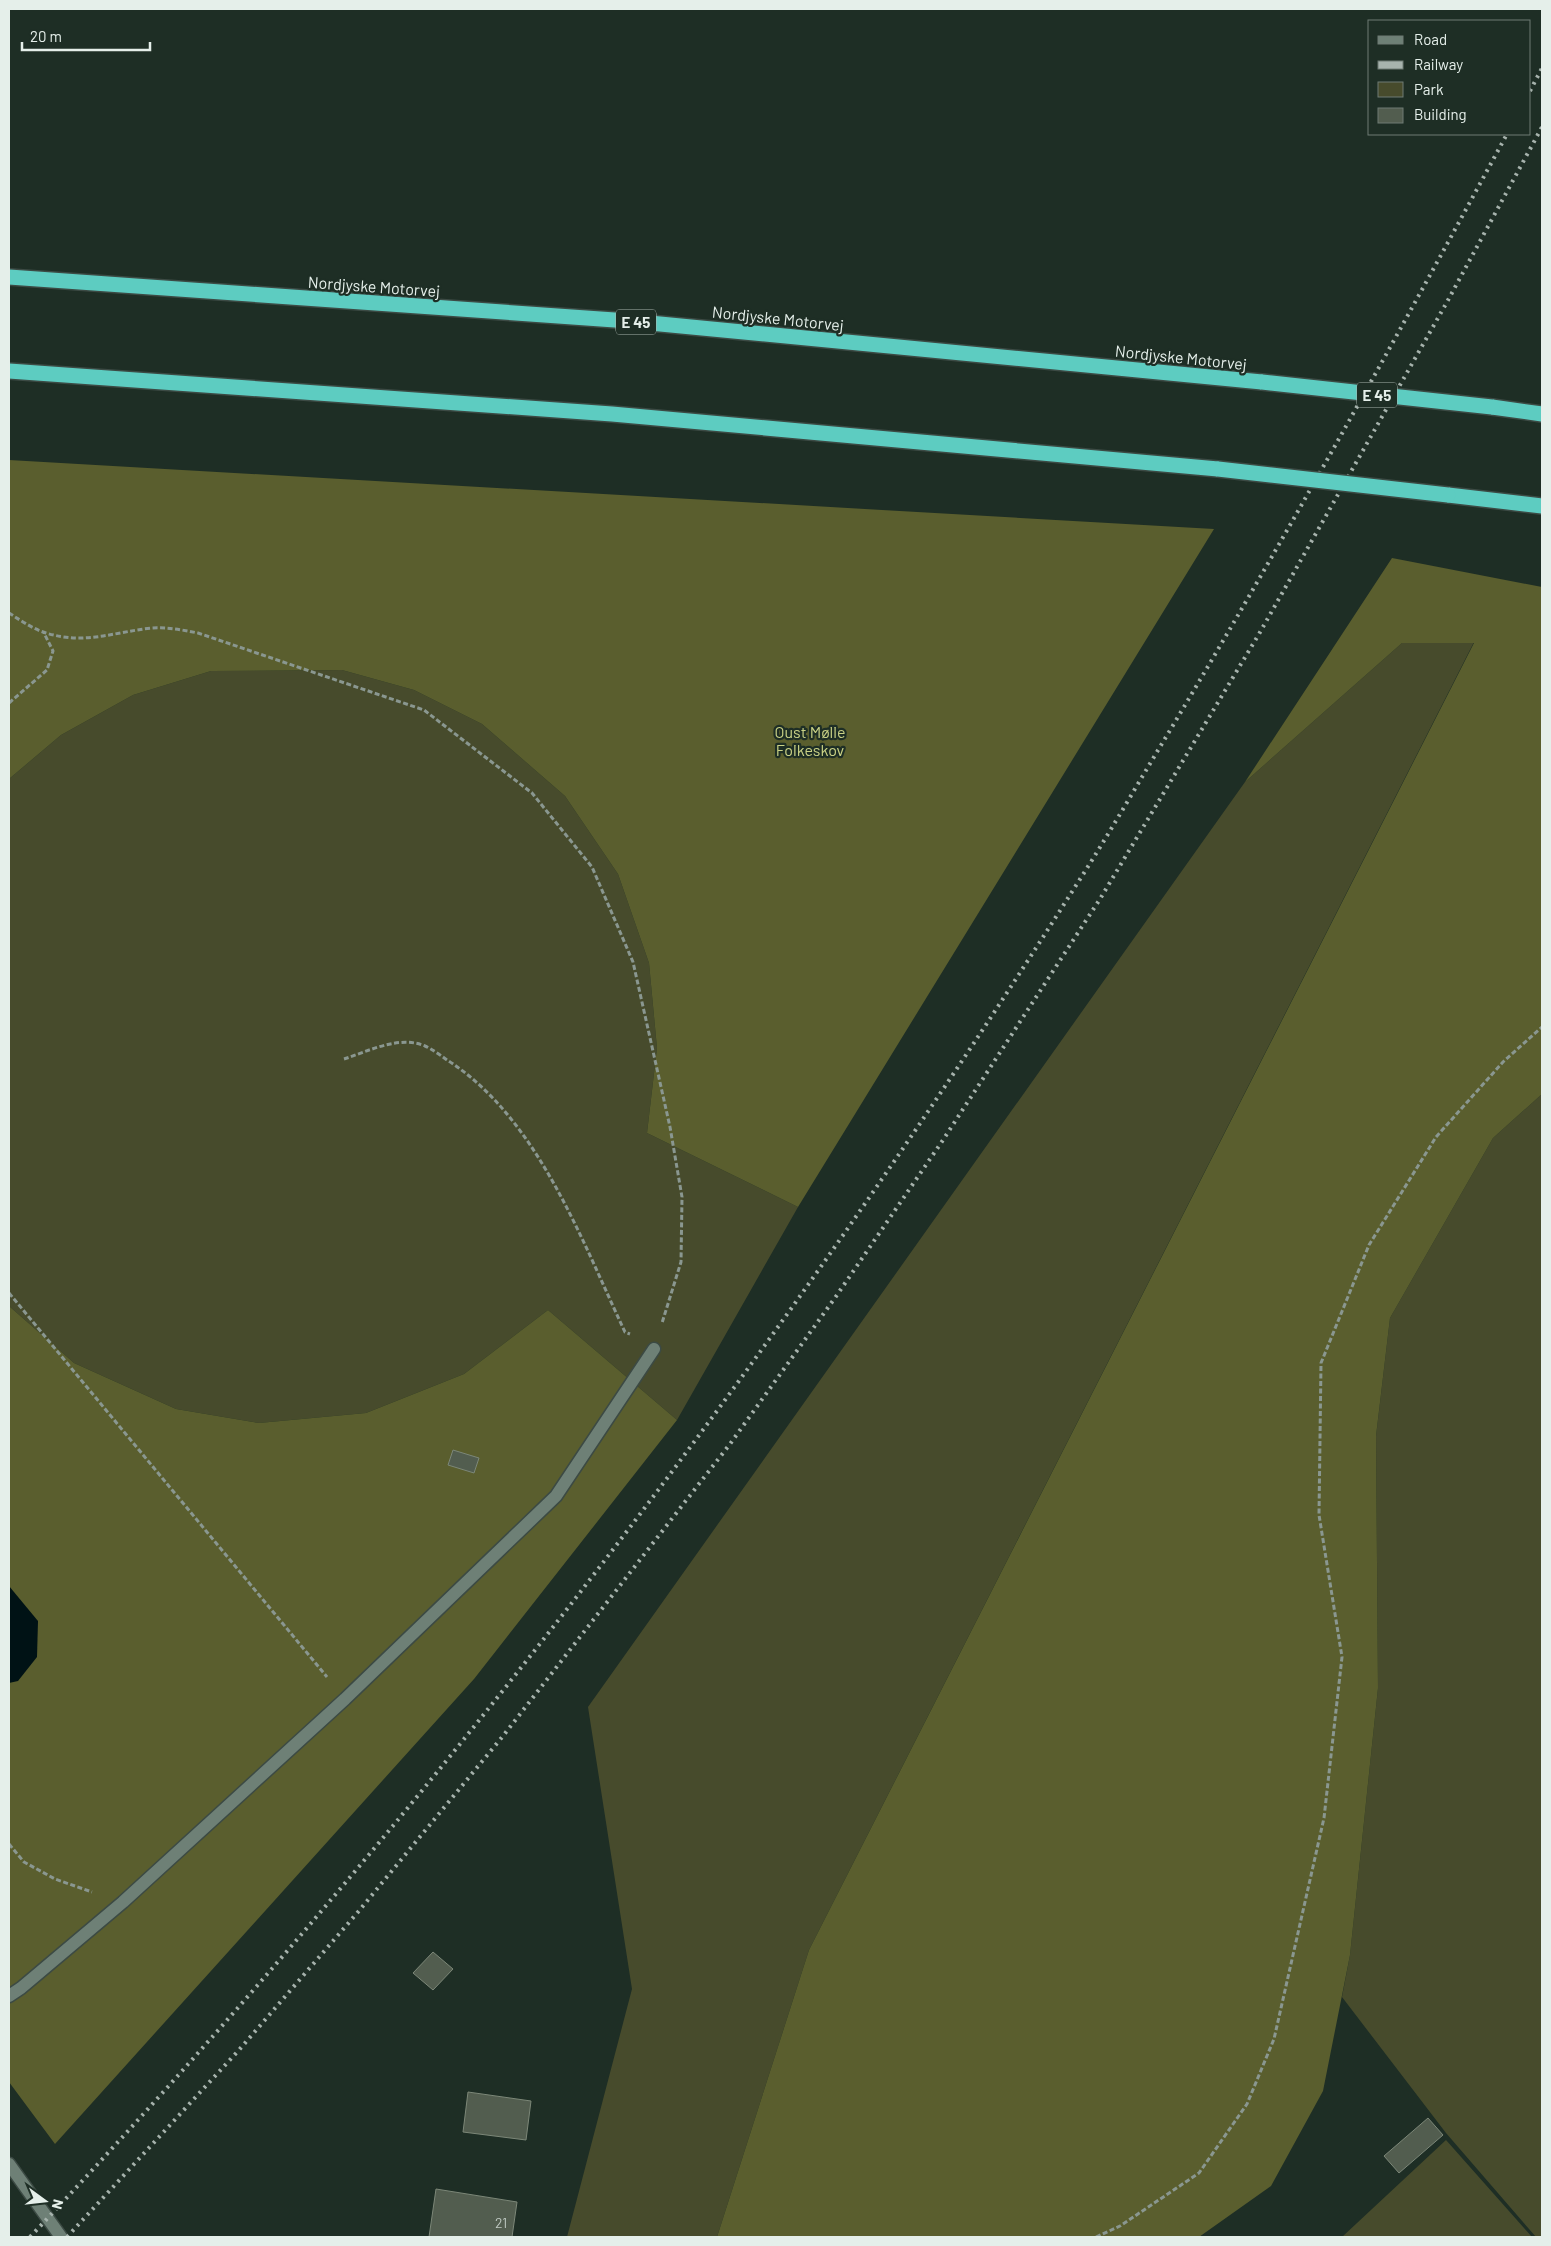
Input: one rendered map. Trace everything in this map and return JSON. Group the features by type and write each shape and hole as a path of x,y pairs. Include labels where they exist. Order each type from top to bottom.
{"highway":[{"name":"Nordjyske Motorvej","path":"9,277 629,321 1262,382 1542,414"},
{"path":"9,371 612,414 1218,469 1542,506"}],"street":[{"path":"9,1996 123,1902 345,1699 556,1496 654,1349"},
{"path":"9,2164 61,2237"}],"path":[{"path":"9,613 44,633 69,638 94,639 153,628 180,629 234,644 424,710 532,793 592,867 633,962 670,1126 682,1197 681,1262 654,1349 625,1332 564,1203 527,1140 492,1097 463,1070 424,1045 395,1042 344,1059"},
{"path":"9,703 47,670 53,651 44,633"},
{"path":"1096,2237 1120,2226 1199,2173 1248,2104 1274,2039 1324,1818 1342,1657 1319,1515 1321,1363 1369,1246 1436,1137 1503,1062 1542,1027"},
{"path":"9,1292 345,1699"},
{"path":"9,1844 24,1862 55,1879 123,1902"}],"green space":[{"name":"Oust Mølle Folkeskov","path":"9,460 1214,529 798,1207 647,1133 657,1048 649,963 618,874 565,796 482,724 414,690 342,670 211,671 133,695 61,735 9,779"},
{"path":"1392,558 1542,587 1542,1094 1493,1138 1390,1318 1376,1436 1378,1688 1350,1955 1323,2091 1271,2186 1199,2237 717,2237 809,1950 1474,643 1402,643 1245,782"},
{"path":"1474,642 809,1950 717,2237 567,2237 632,1989 588,1707 1245,782 1402,643"},
{"path":"342,670 414,690 482,724 565,796 618,874 649,963 657,1048 647,1133 798,1207 677,1420 548,1310 464,1374 366,1413 259,1423 176,1409 74,1363 9,1306 9,779 61,735 133,695 211,671"},
{"path":"1542,1094 1542,2237 1536,2237 1446,2133 1342,1997 1350,1955 1378,1688 1376,1436 1390,1318 1493,1138"},
{"path":"9,1306 74,1363 176,1409 259,1423 366,1413 464,1374 548,1310 677,1420 474,1679 55,2144 9,2082"},
{"path":"1446,2140 1532,2237 1342,2237"}],"shaded area":[{"path":"9,1586 38,1621 37,1657 18,1681 9,1683"}],"building":[{"path":"453,1450 479,1458 474,1473 448,1465"},
{"path":"433,1952 453,1969 433,1990 413,1973"},
{"path":"468,2092 531,2101 526,2140 463,2132"},
{"path":"1428,2118 1443,2135 1399,2173 1384,2156"},
{"path":"436,2189 517,2202 512,2237 429,2237"}],"railway":[{"path":"1531,89 1542,68"},
{"path":"67,2237 239,2050 358,1912 503,1736 730,1444 837,1295 941,1143 1100,899 1259,634 1447,302 1542,127"},
{"path":"30,2237 174,2080 315,1919 452,1754 584,1587 713,1416 838,1242 959,1066 1111,829 1299,509 1506,135"}]}
